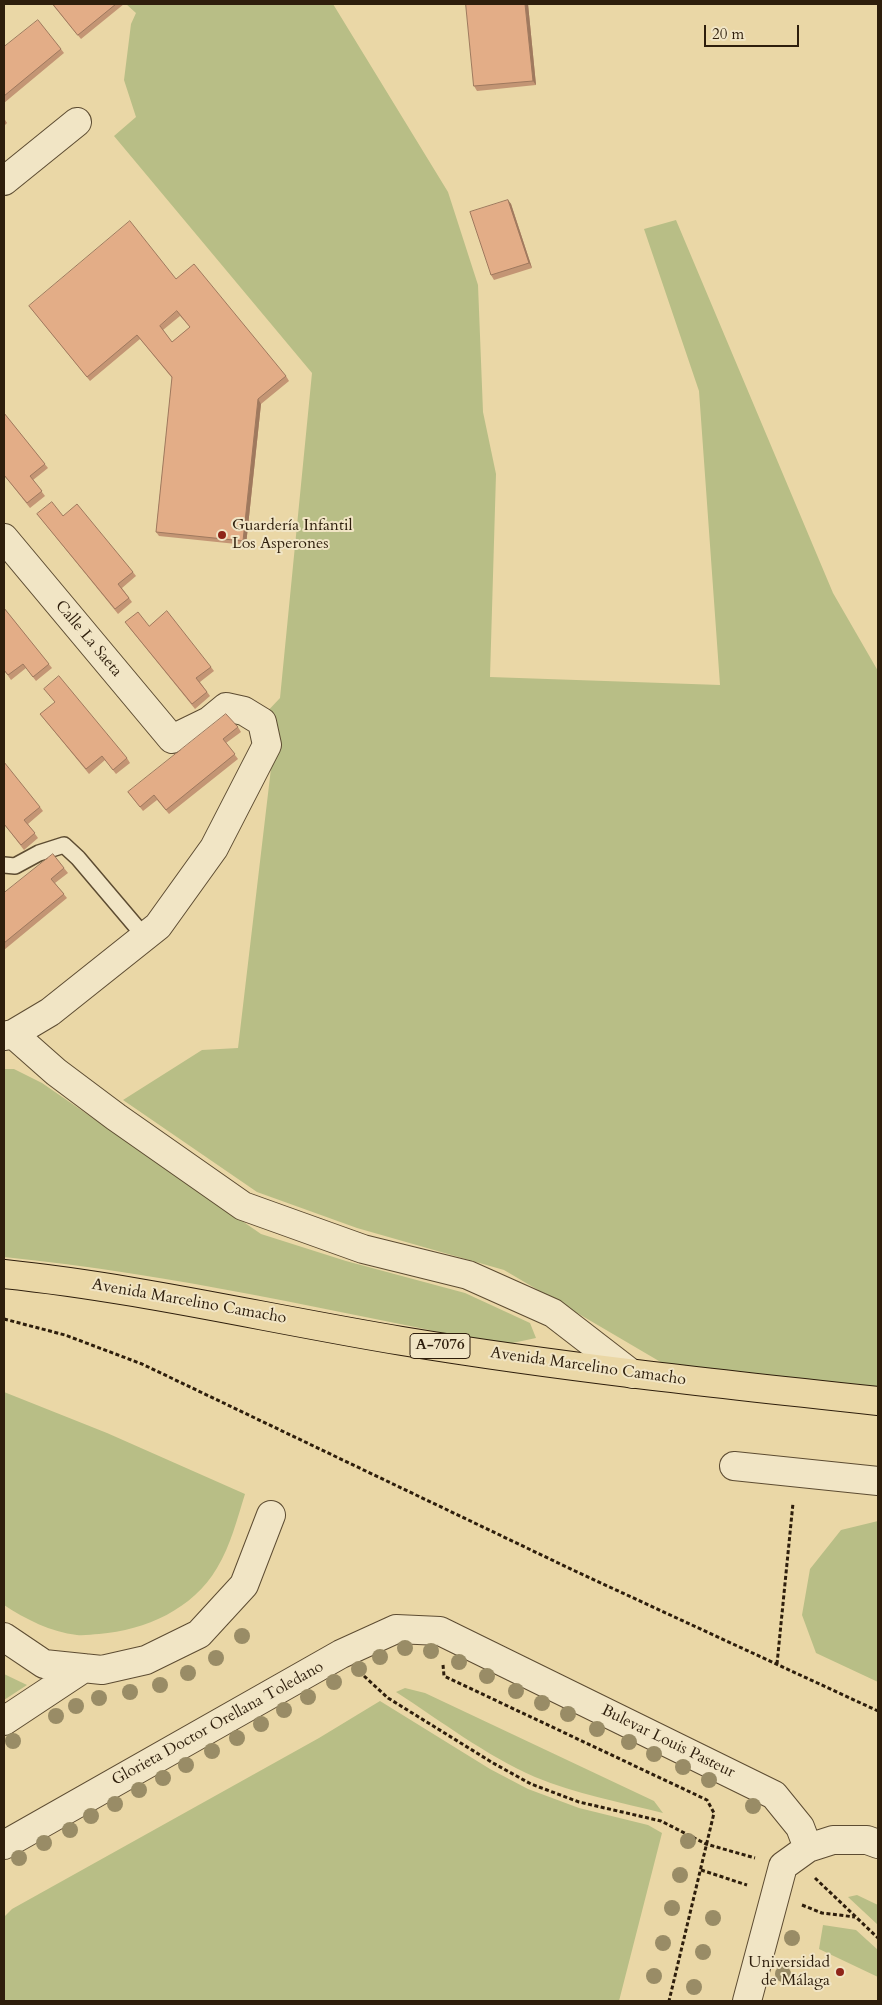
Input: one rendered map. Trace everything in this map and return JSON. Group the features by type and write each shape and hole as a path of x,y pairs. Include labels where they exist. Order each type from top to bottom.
{"main road":[{"name":"Avenida Marcelino Camacho","path":"4,1274 184,1299 402,1341 632,1374 878,1401"}],"street":[{"path":"4,182 77,122"},
{"name":"Calle La Saeta","path":"4,538 172,739 193,730 226,707 244,711 262,722 266,745 214,848 158,926 145,937"},
{"path":"145,937 50,1012 9,1035 116,1117 243,1206 363,1248 468,1275 553,1313 632,1374"},
{"path":"734,1466 878,1481"},
{"path":"4,1637 44,1664 102,1670 146,1660 199,1634 244,1585 271,1515"},
{"name":"Glorieta Doctor Orellana Toledano","path":"4,1845 341,1654 396,1629 440,1631"},
{"name":"Bulevar Louis Pasteur","path":"440,1631 774,1795 800,1826 808,1848"},
{"path":"4,1721 84,1668"},
{"path":"747,2001 783,1866 808,1848 833,1840 867,1840 878,1844"}],"lane":[{"path":"4,866 15,866 39,853 64,845 78,858 145,937"}],"path":[{"path":"4,1319 65,1335 142,1364 575,1571 878,1711"},
{"path":"777,1664 796,1472"},
{"path":"440,1631 444,1676 707,1800 714,1813 669,2001"},
{"path":"341,1654 388,1698 493,1763 531,1784 579,1802 661,1821 706,1844 756,1859"},
{"path":"814,1878 878,1938"},
{"path":"822,1913 855,1916"}],"green space":[{"path":"126,4 333,4 448,192 478,285 483,412 496,474 490,677 720,685 699,391 644,229 676,220 833,593 878,671 878,1388 664,1364 504,1270 357,1228 257,1192 123,1100 202,1050 238,1048 274,743 263,716 280,698 312,373 114,136 136,117 124,80 131,24 136,13"},
{"path":"4,1069 14,1069 42,1083 261,1234 346,1261 465,1293 530,1323 536,1338 503,1345 255,1295 130,1273 4,1257"},
{"path":"4,1392 107,1433 245,1494 222,1559 207,1582 195,1595 182,1606 151,1622 117,1632 85,1635 48,1628 29,1620 4,1605"},
{"path":"878,1521 878,1682 816,1653 802,1615 810,1569 841,1530"},
{"path":"4,1674 27,1685 4,1700"},
{"path":"405,1688 425,1693 654,1801 663,1813 566,1788 535,1777 481,1748 396,1692"},
{"path":"380,1701 490,1769 528,1789 579,1808 648,1825 662,1833 619,2001 4,2001 4,1917 12,1909 319,1738"},
{"path":"857,1895 878,1905 878,1925 848,1897"},
{"path":"823,1925 856,1930 878,1950 878,1977 819,1949"}],"building":[{"path":"53,4 116,4 78,35"},
{"path":"466,4 525,4 533,81 474,86"},
{"path":"38,20 61,49 4,96 4,47"},
{"path":"508,200 529,263 491,275 470,212"},
{"path":"130,221 176,279 194,264 286,376 258,399 243,541 156,532 172,377 137,335 87,377 29,306","holes":["177,311 190,327 172,342 160,326"]},
{"path":"4,413 45,464 30,476 42,491 27,503 4,475"},
{"path":"52,502 63,516 77,504 133,572 118,584 129,598 115,609 37,514"},
{"path":"4,608 49,664 33,677 23,664 8,675 4,670"},
{"path":"167,611 211,667 196,678 207,692 192,704 125,622 138,612 149,626"},
{"path":"59,676 127,758 113,770 102,756 86,769 40,714 55,702 44,689"},
{"path":"226,714 238,727 223,739 235,754 166,810 154,795 140,807 128,792"},
{"path":"4,762 40,807 24,820 35,833 21,845 4,824"},
{"path":"53,854 64,868 51,879 64,894 4,943 4,893"}],"place":[{"name":"Guardería Infantil Los Asperones","path":"222,535"},
{"name":"Universidad de Málaga","path":"840,1972"}]}
